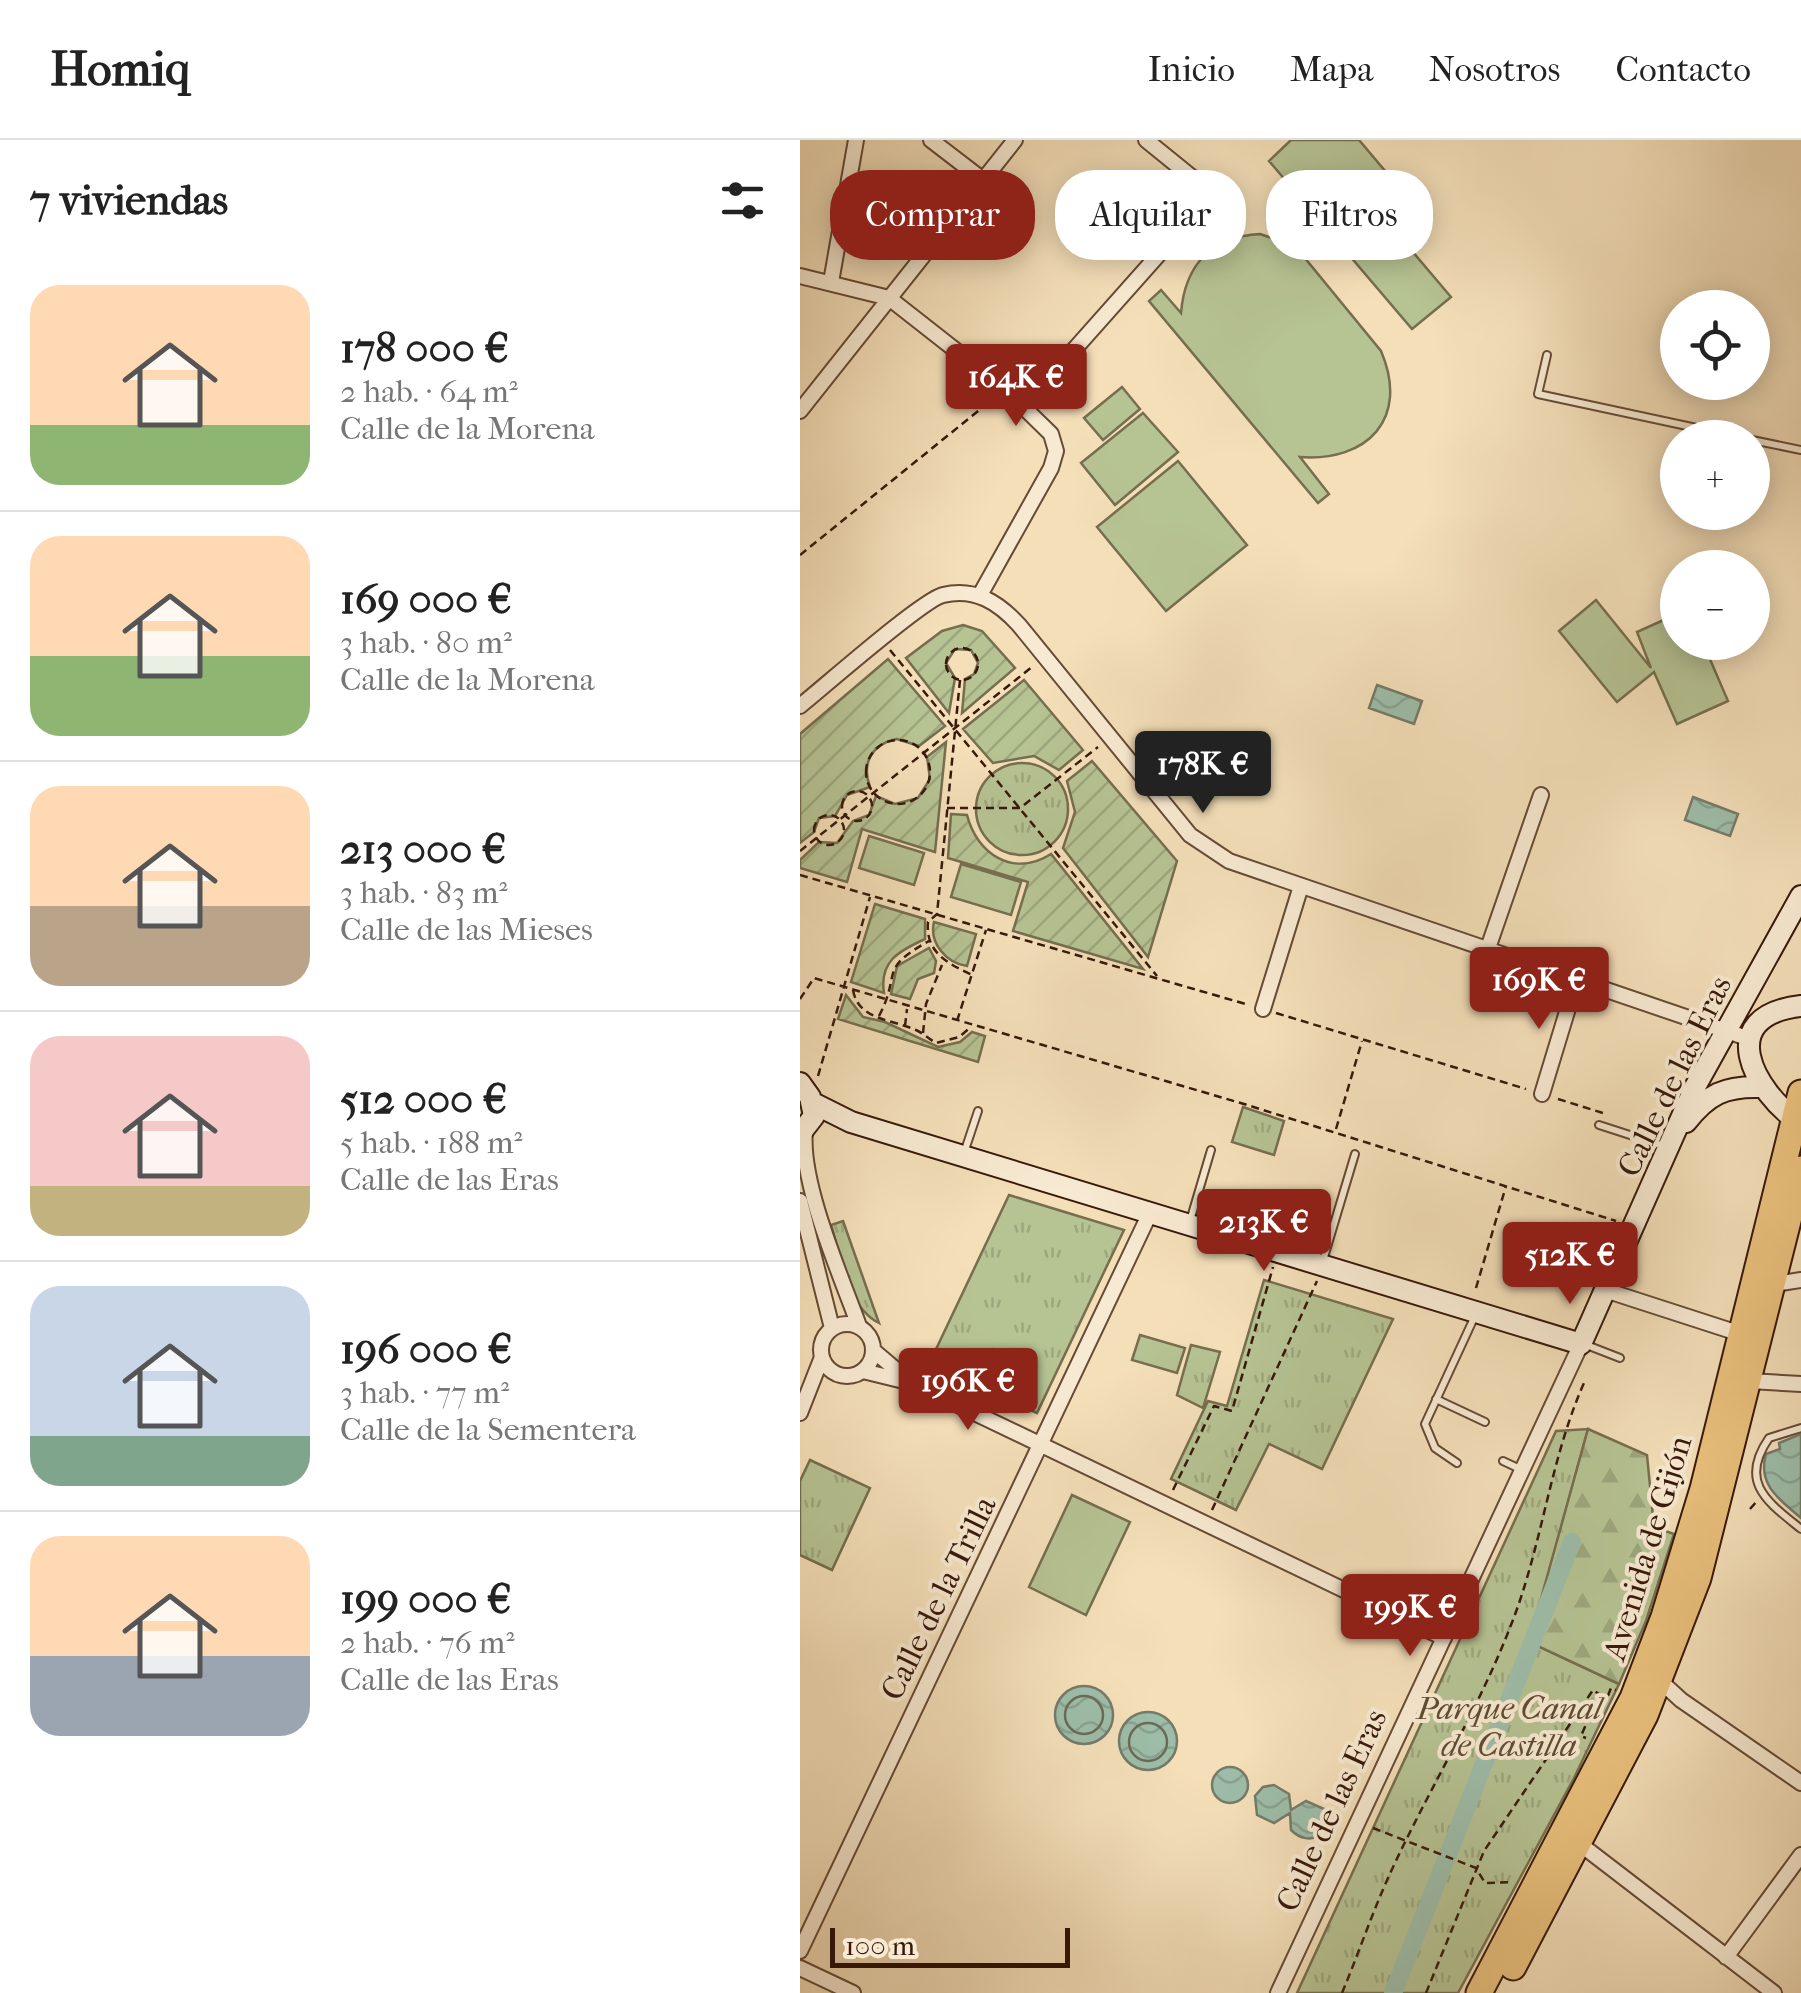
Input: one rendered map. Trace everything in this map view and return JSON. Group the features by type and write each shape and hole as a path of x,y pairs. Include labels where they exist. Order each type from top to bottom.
{"highway":[{"name":"Avenida de Gijón","path":"1479,1993 1633,1698 1654,1672 1798,1122 1801,1093"},
{"name":"Avenida de Gijón","path":"1498,1993 1580,1844 1698,1578 1801,1170"},
{"path":"1774,1284 1801,1231"}],"main road":[{"name":"Calle de las Eras","path":"1581,1344 1695,1087 1801,896"},
{"path":"1744,1000 1752,1034"},
{"path":"1798,1122 1760,1087 1748,1050 1752,1034 1766,1014 1801,1006"},
{"path":"808,1082 808,1123 851,1122 1581,1344"},
{"path":"1669,1146 1709,1096 1730,1086 1760,1087"}],"street":[{"path":"831,282 856,140"},
{"path":"932,140 971,170"},
{"path":"992,170 1015,140"},
{"path":"1024,406 1202,200 1199,184 1146,140"},
{"path":"800,410 920,260"},
{"path":"800,276 889,298 1005,389 1051,434 1056,451 1051,468 980,596"},
{"path":"800,706 939,596 980,596 1001,606 1190,834 1229,862 1726,1033 1752,1034"},
{"path":"1487,951 1541,796"},
{"path":"1263,1009 1301,886"},
{"path":"1542,1094 1576,982"},
{"path":"808,1123 801,1150 809,1184 859,1326"},
{"path":"800,1201 832,1328"},
{"name":"Calle de la Trilla","path":"800,1950 1150,1213"},
{"path":"1774,1284 1801,1280"},
{"path":"1606,1290 1741,1334"},
{"path":"802,1408 822,1357 823,1341 832,1328 845,1324 859,1326 870,1335 874,1351 912,1383"},
{"name":"Calle de las Eras","path":"1278,1993 1581,1344"},
{"path":"863,1371 874,1351"},
{"path":"822,1357 834,1372 850,1376 863,1371 912,1383 1444,1638"},
{"path":"802,1408 834,1372"},
{"path":"1750,1381 1801,1384"},
{"path":"1654,1672 1801,1783"},
{"path":"1580,1844 1774,1993"},
{"path":"1726,1957 1801,1856"},
{"path":"800,1968 853,1993"}],"lane":[{"path":"1547,356 1538,394 1660,420"},
{"path":"1770,444 1801,450"},
{"path":"963,1156 978,1111"},
{"path":"1598,1126 1669,1146"},
{"path":"1189,1225 1211,1150"},
{"path":"1322,1265 1356,1154"},
{"path":"1457,1463 1442,1456 1426,1434 1426,1420 1477,1312"},
{"path":"1581,1344 1620,1358"},
{"path":"1436,1399 1485,1422"},
{"path":"1801,1428 1769,1438 1755,1469 1761,1496 1801,1529"},
{"path":"1503,1461 1522,1470"}],"path":[{"path":"800,555 1005,389"},
{"path":"882,640 1158,977"},
{"path":"960,680 950,675 946,664 950,652 966,648 976,655 978,668 960,680 937,914 928,922 930,940 944,962 972,975"},
{"path":"800,851 1045,657"},
{"path":"947,808 1020,808 1111,736"},
{"path":"871,795 866,772 877,747 904,740 924,752 930,779 918,798 895,804 871,795 859,791 847,794 842,806 842,817 844,829 837,843 827,845 816,838 814,829 819,818 831,814 842,817 853,821 865,819 872,811 871,795"},
{"path":"800,875 1158,977 1616,1117"},
{"path":"808,1082 844,986 870,895"},
{"path":"957,1022 986,928"},
{"path":"878,1017 896,962 930,940"},
{"path":"923,1035 925,1012 944,962"},
{"path":"800,999 814,978 844,986 1507,1184 1618,1222"},
{"path":"853,990 858,1008 944,1043 972,1026"},
{"path":"904,1028 908,1007"},
{"path":"1335,1132 1363,1040"},
{"path":"1634,1123 1652,1128"},
{"path":"1476,1288 1507,1184"},
{"path":"1166,1504 1214,1406 1232,1411 1277,1252"},
{"path":"1206,1524 1313,1294 1322,1265"},
{"path":"1342,1993 1360,1941 1512,1624 1533,1564 1572,1409 1584,1384"},
{"path":"1597,1722 1611,1688 1633,1698"},
{"path":"1426,1993 1476,1868 1593,1690 1599,1694 1581,1736 1590,1739"},
{"path":"1372,1828 1408,1838 1462,1866 1476,1868"},
{"path":"1476,1868 1485,1883 1518,1882"}],"green space":[{"path":"1291,140 1359,140 1384,170 1277,170 1269,161"},
{"path":"1246,236 1266,236 1266,260 1306,260 1381,351 1389,375 1386,416 1363,444 1324,457 1300,457 1329,494 1318,503 1149,301 1161,290 1181,313 1188,281 1202,260 1246,260"},
{"path":"1353,260 1420,260 1451,297 1412,329"},
{"path":"1122,387 1140,409 1103,440 1084,418"},
{"path":"1143,413 1178,452 1115,505 1081,463"},
{"path":"1178,461 1247,545 1166,611 1097,527"},
{"path":"1596,600 1651,668 1637,632 1660,622 1660,660 1710,660 1728,701 1677,724 1654,672 1617,702 1559,631"},
{"path":"963,625 982,631 1015,668 962,713 965,679 974,674 978,663 971,650 955,649 946,663 955,678 949,713 906,658 942,631"},
{"path":"888,659 945,726 919,746 897,739 881,745 868,763 870,787 847,795 835,816 819,818 814,832 800,843 800,734"},
{"path":"1024,680 1083,750 1059,770 1034,756 993,763 963,729"},
{"path":"946,742 935,852 862,829 847,882 800,868 800,860 819,842 837,843 853,821 869,815 876,796 895,804 918,798 930,779 927,757"},
{"path":"1092,761 1177,861 1148,957 1063,848 1075,812 1067,781"},
{"path":"1022,763 1040,766 1055,776 1065,791 1065,827 1055,842 1040,852 1022,855 1004,852 989,842 979,827 976,809 979,791 989,776 1004,766"},
{"path":"951,814 967,815 979,841 998,858 1023,864 1051,854 1143,969 1013,931 1028,882 948,858"},
{"path":"869,836 924,853 914,885 859,868"},
{"path":"961,864 1021,882 1011,915 951,897"},
{"path":"875,904 925,919 925,939 899,953 888,965 884,993 851,982"},
{"path":"934,922 976,934 967,966 952,961 941,951 934,937"},
{"path":"929,948 936,961 934,973 918,979 910,999 891,994 897,966"},
{"path":"846,995 863,1017 885,1022 938,1047 960,1042 972,1032 985,1036 978,1062 838,1019"},
{"path":"1243,1107 1284,1121 1274,1155 1232,1142"},
{"path":"1009,1195 1124,1230 1037,1413 930,1362"},
{"path":"843,1221 879,1323 859,1305 847,1280 831,1225"},
{"path":"1264,1280 1393,1319 1322,1469 1269,1444 1236,1510 1171,1479 1208,1401 1227,1406"},
{"path":"1140,1335 1185,1348 1177,1373 1132,1360"},
{"path":"1191,1345 1220,1352 1203,1408 1177,1395"},
{"name":"Parque Canal de Castilla","path":"1588,1429 1530,1642 1619,1684 1574,1778 1458,1993 1297,1993 1556,1431"},
{"path":"1588,1429 1647,1455 1654,1527 1674,1534 1646,1621 1619,1684 1529,1642"},
{"path":"810,1460 870,1488 832,1570 800,1555 800,1481"},
{"path":"1072,1495 1130,1522 1086,1615 1029,1587"}],"water":[{"path":"1377,685 1422,701 1414,724 1369,708"},
{"path":"1693,797 1738,814 1730,836 1685,820"},
{"path":"1801,1434 1801,1518 1772,1491 1764,1465 1766,1454 1780,1449 1779,1443"},
{"path":"1084,1686 1105,1694 1113,1715 1105,1736 1084,1744 1063,1736 1055,1715 1063,1694"},
{"path":"1148,1712 1168,1721 1177,1741 1168,1761 1148,1770 1128,1761 1119,1741 1128,1721"},
{"path":"1230,1767 1243,1772 1248,1785 1243,1798 1230,1803 1217,1798 1212,1785 1217,1772"},
{"path":"1274,1785 1289,1794 1291,1810 1306,1801 1324,1809 1326,1825 1318,1836 1298,1836 1291,1830 1290,1813 1274,1823 1257,1815 1255,1796 1263,1787"}],"waterway":[{"path":"1393,1993 1572,1542"}]}
